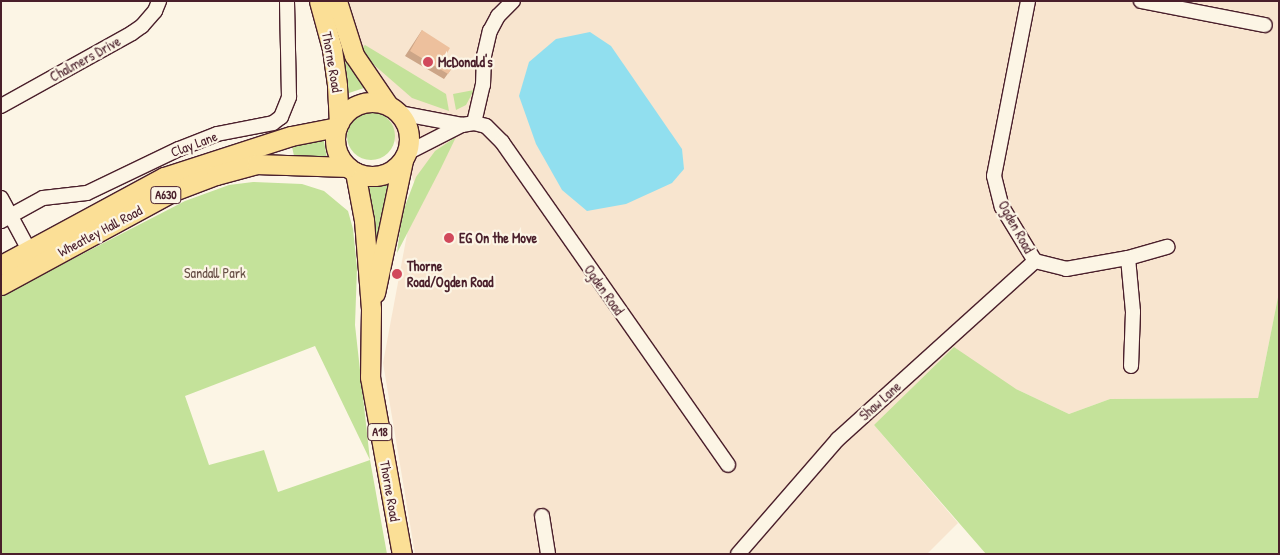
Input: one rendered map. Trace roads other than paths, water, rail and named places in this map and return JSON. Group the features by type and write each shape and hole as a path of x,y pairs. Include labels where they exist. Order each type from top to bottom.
{"highway":[{"name":"Thorne Road","path":"319,1 332,49 337,86 338,125"},
{"name":"Thorne Road","path":"337,1 354,55 394,109"},
{"path":"374,102 394,109 409,132 405,156 394,170 382,175 368,176 351,169 336,148 338,125 347,112 360,104 374,102"},
{"name":"Wheatley Hall Road","path":"1,265 164,177 291,136 338,125"},
{"name":"Thorne Road","path":"371,309 405,156"},
{"name":"Wheatley Hall Road","path":"1,285 174,191 216,175 257,164 351,169"},
{"name":"Thorne Road","path":"351,169 364,220 371,309 370,377 402,554"}],"street":[{"name":"Chalmers Drive","path":"1,106 132,33 142,26 155,10 159,1"},
{"name":"Clay Lane","path":"6,218 43,198 87,193 179,149 217,134 273,123 281,116 289,96 287,1"},
{"path":"405,156 468,124 482,85 484,56 490,31 498,16 513,1"},
{"name":"Ogden Road","path":"1028,1 994,176 1002,207 1035,261 1066,269 1128,258 1167,247"},
{"path":"1141,1 1265,25"},
{"name":"Ogden Road","path":"394,109 486,126 502,142 728,465"},
{"path":"1,198 6,218 30,250"},
{"path":"1128,258 1133,312 1131,366"},
{"name":"Shaw Lane","path":"738,554 838,439 1035,261"},
{"path":"542,516 548,554"}],"water":[{"path":"590,32 611,46 682,149 684,169 672,183 626,204 587,211 562,190 536,144 519,96 529,62 556,39"}],"place":[{"name":"McDonald's","path":"428,62"},
{"name":"EG On the Move","path":"449,238"},
{"name":"Thorne Road/Ogden Road","path":"397,274"}],"park label":[{"name":"Sandall Park","path":"215,273"}]}
